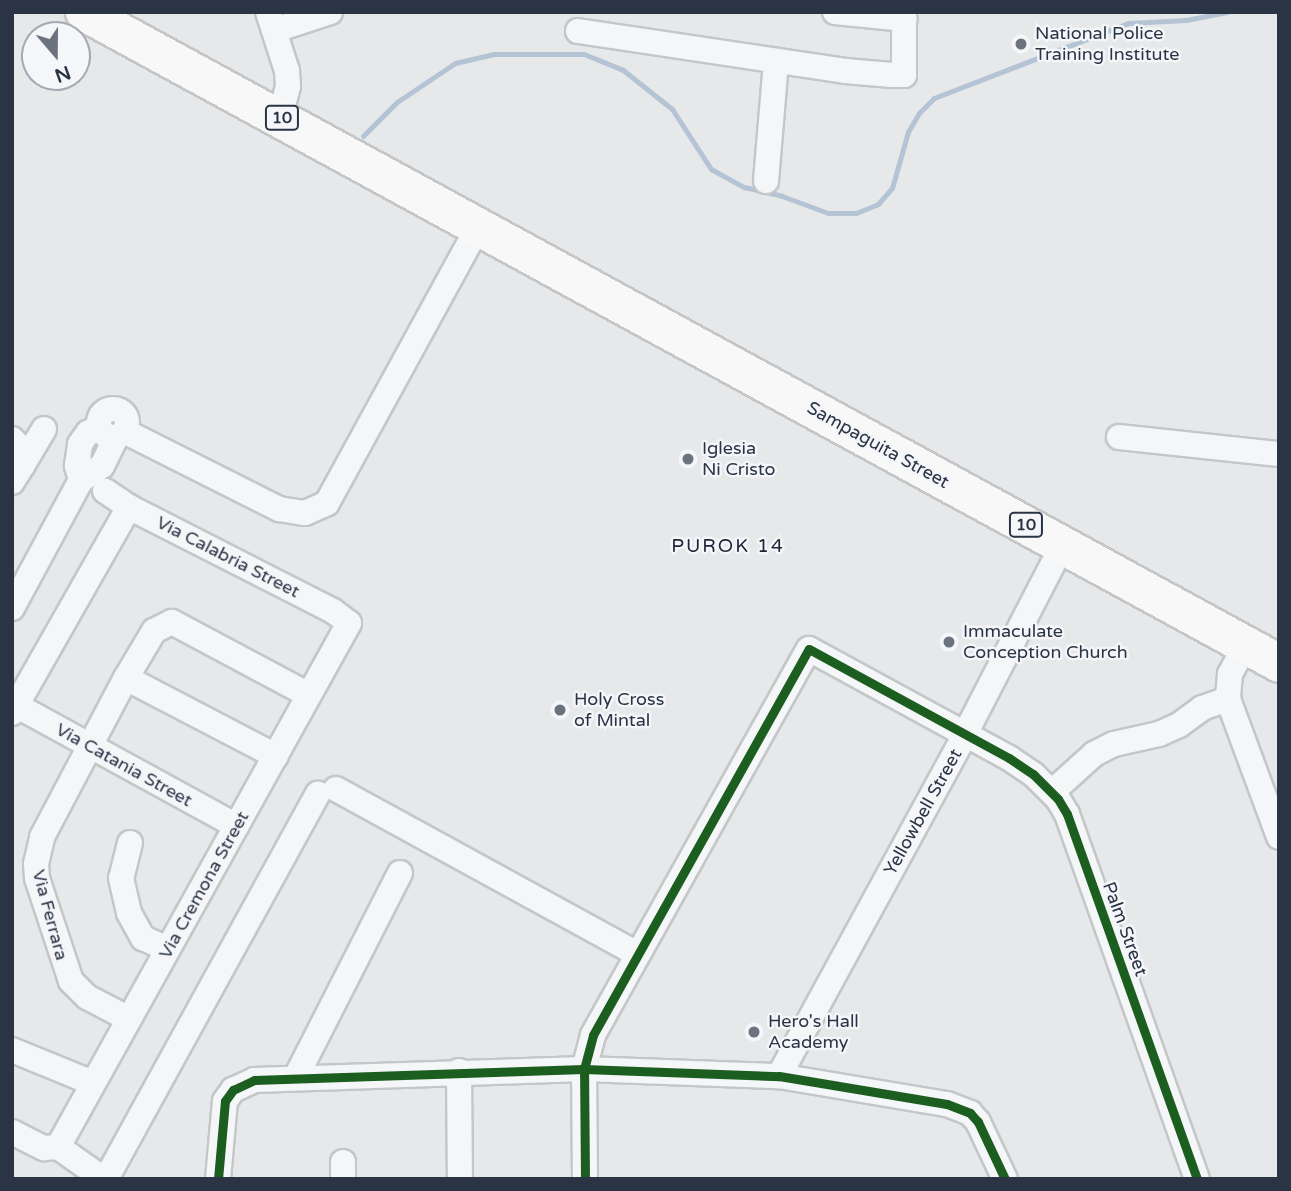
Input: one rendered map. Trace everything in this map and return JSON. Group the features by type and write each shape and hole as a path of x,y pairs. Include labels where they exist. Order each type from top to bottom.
{"highway":[{"name":"10","path":"84,12 479,225"},
{"name":"Sampaguita Street","path":"479,225 1062,546 1269,656"}],"street":[{"path":"280,117 288,86 271,21 330,12"},
{"path":"578,31 866,74 904,75 905,16 835,12"},
{"path":"766,181 776,61"},
{"path":"12,608 80,480 102,466 113,431 279,509 305,513 327,503 479,225"},
{"path":"16,475 44,429"},
{"path":"1119,437 1279,454"},
{"path":"12,439 22,449 16,475"},
{"name":"Via Calabria Street","path":"105,491 333,611 349,623"},
{"path":"14,707 129,506"},
{"name":"Yellowbell Street","path":"779,1076 964,736 1062,546"},
{"name":"Via Ferrara","path":"129,1019 75,988 65,969 37,878 36,864 42,837 88,746 154,631 172,622 309,695"},
{"name":"Via Cremona Street","path":"58,1147 349,623"},
{"name":"Palm Street","path":"638,954 809,649 964,736 1009,758 1034,774 1052,792 1067,814 1197,1179"},
{"path":"1269,656 1230,674 1228,699 1279,836"},
{"path":"126,678 276,756"},
{"path":"1052,792 1094,754 1114,744 1159,734 1179,725 1202,708 1228,699"},
{"name":"Via Catania Street","path":"14,707 237,826"},
{"path":"14,1138 44,1148 58,1147 101,1176 327,791 638,954 593,1035 584,1069 585,1179"},
{"path":"130,843 121,878 129,913 143,938 168,949"},
{"path":"296,1077 400,873"},
{"path":"12,1050 93,1083"},
{"path":"218,1179 222,1113 233,1090 254,1080 459,1070 584,1069 779,1076 959,1108 978,1122 1005,1179"},
{"path":"459,1070 460,1179"}],"waterway":[{"path":"363,136 397,102 455,63 494,54 584,54 623,70 672,109 711,169 744,187 782,196 828,213 856,213 878,204 892,188 908,132 919,113 934,98 1128,23 1186,20 1227,12"}],"cycle path":[{"path":"585,1179 584,1069 593,1035 809,649 1009,758 1033,774 1058,799 1067,814 1197,1179"},
{"path":"218,1179 225,1101 233,1090 254,1080 584,1069 779,1076 947,1104 970,1113 978,1122 1005,1179"}],"place":[{"name":"National Police Training Institute","path":"1021,44"},
{"name":"Iglesia Ni Cristo","path":"688,459"},
{"name":"Immaculate Conception Church","path":"949,642"},
{"name":"Holy Cross of Mintal","path":"560,710"},
{"name":"Hero's Hall Academy","path":"754,1032"}],"district":[{"name":"PUROK 14","path":"728,547"}]}
